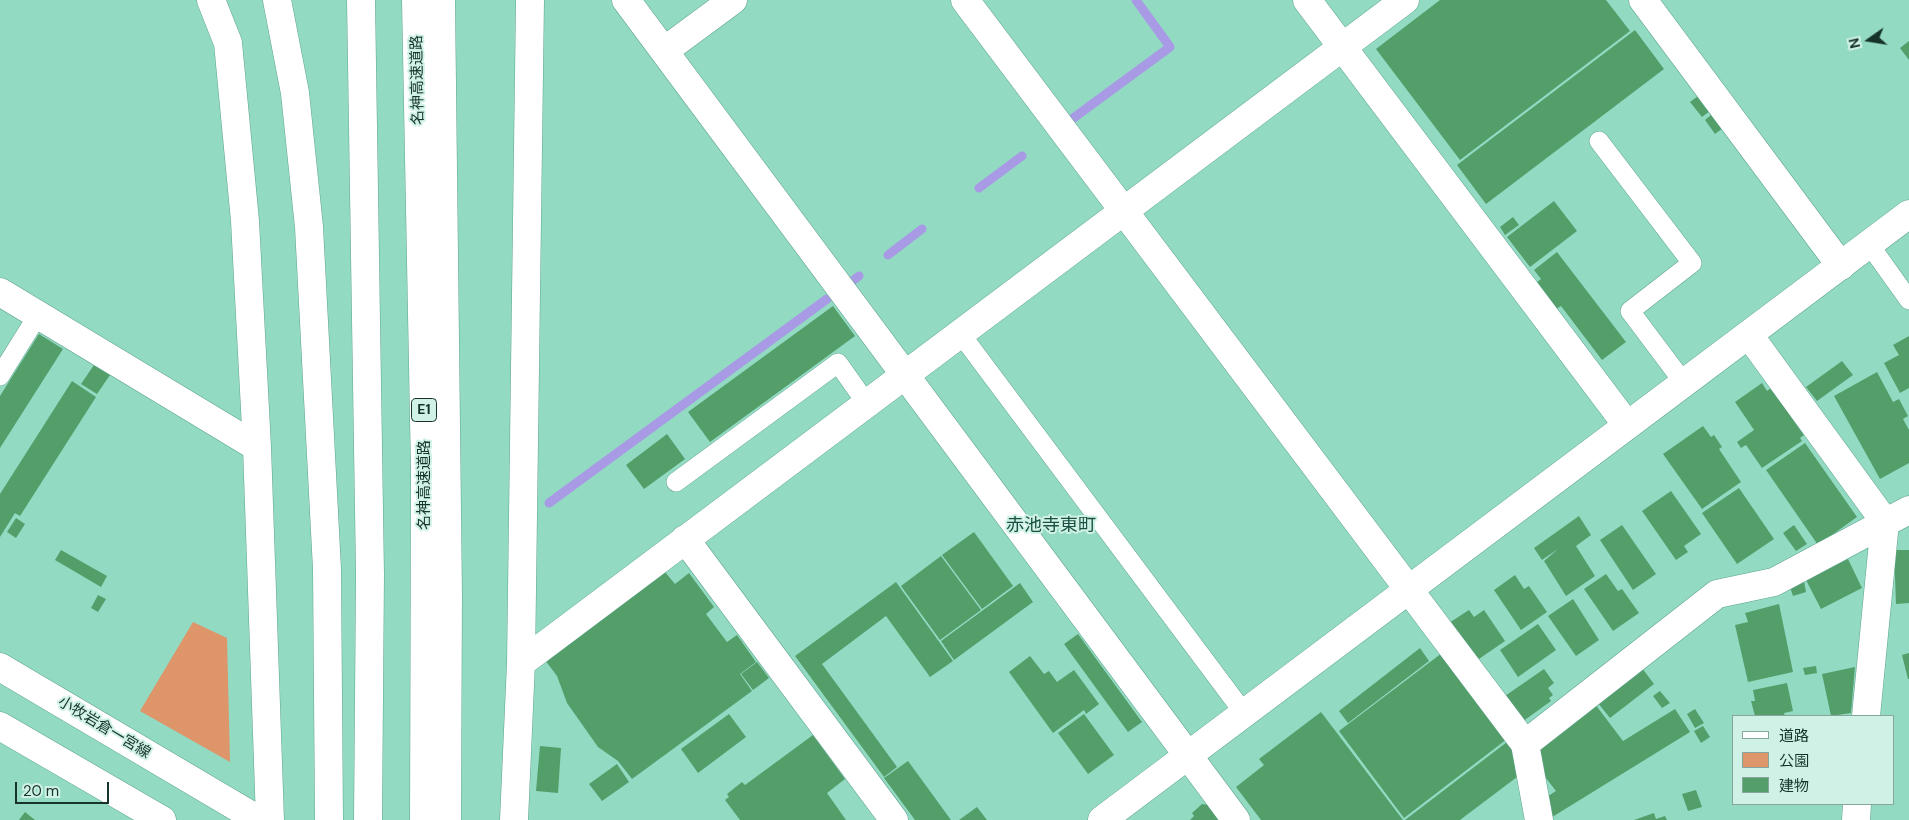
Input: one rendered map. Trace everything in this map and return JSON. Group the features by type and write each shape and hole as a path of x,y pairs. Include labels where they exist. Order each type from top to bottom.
{"main road":[{"path":"211,0 228,43 245,221 257,447 270,820"},
{"path":"277,0 295,93 309,226 327,569 329,820"},
{"path":"361,0 370,574 368,820"},
{"name":"名神高速道路","path":"416,0 425,471 424,820"},
{"path":"442,0 448,584 447,820"},
{"path":"514,820 521,663 530,0"},
{"path":"626,0 1236,820"},
{"path":"664,51 732,0"},
{"path":"965,0 1525,744 1539,820"},
{"path":"1307,0 1627,425"},
{"path":"521,663 1405,0"},
{"path":"1643,0 1841,266"},
{"path":"1102,820 1909,214"},
{"path":"0,292 257,447"},
{"path":"1749,334 1885,522 1866,715"},
{"path":"1525,744 1718,594 1774,582 1909,510"},
{"path":"685,539 894,820"},
{"name":"小牧岩倉一宮線","path":"0,667 259,820"},
{"path":"0,726 162,820"},
{"path":"1856,820 1857,805"}],"lane":[{"path":"1599,141 1692,263 1630,311 1684,383"},
{"path":"1869,244 1909,300"},
{"path":"0,376 38,315"},
{"path":"960,333 1244,713"},
{"path":"676,482 838,363 867,404"}],"green space":[{"path":"193,622 227,638 230,762 140,711"}],"building":[{"path":"1440,0 1606,0 1630,31 1460,160 1376,49"},
{"path":"1635,30 1664,69 1486,204 1457,165"},
{"path":"1909,41 1909,60 1900,48"},
{"path":"1698,96 1710,111 1702,117 1690,102"},
{"path":"1712,114 1723,128 1715,134 1705,120"},
{"path":"1554,201 1577,231 1530,267 1507,237"},
{"path":"1513,217 1519,225 1505,235 1500,227"},
{"path":"1557,252 1626,342 1602,360 1561,306 1556,309 1536,283 1541,279 1534,270"},
{"path":"833,306 855,336 710,442 688,412"},
{"path":"39,334 63,349 0,448 0,396"},
{"path":"1909,336 1909,388 1900,393 1884,363 1899,355 1893,345"},
{"path":"1842,361 1853,375 1817,401 1806,387"},
{"path":"94,365 110,375 97,394 81,384"},
{"path":"1877,372 1893,402 1899,399 1908,416 1903,419 1909,430 1909,463 1880,479 1834,396"},
{"path":"72,381 96,397 20,516 15,513 0,537 0,494"},
{"path":"1762,383 1767,391 1771,388 1804,435 1800,438 1802,441 1762,468 1746,445 1741,448 1737,442 1754,430 1735,402"},
{"path":"1703,426 1711,437 1714,435 1722,447 1719,449 1741,482 1702,509 1663,454"},
{"path":"667,434 685,459 644,489 626,465"},
{"path":"1805,443 1857,517 1818,545 1766,470"},
{"path":"1739,488 1774,539 1737,564 1702,513"},
{"path":"1671,491 1701,534 1684,546 1688,552 1676,560 1642,511"},
{"path":"1579,516 1591,535 1576,546 1595,576 1566,596 1544,561 1558,549 1542,560 1534,548"},
{"path":"16,518 25,524 16,538 7,532"},
{"path":"1622,525 1656,574 1633,590 1600,540"},
{"path":"1794,525 1807,544 1796,551 1783,533"},
{"path":"974,532 1013,586 982,609 942,555"},
{"path":"61,550 107,576 101,587 55,560"},
{"path":"1894,550 1909,550 1909,603 1896,604"},
{"path":"941,556 981,610 940,640 901,586"},
{"path":"1848,559 1862,588 1821,609 1806,580"},
{"path":"665,572 675,584 689,573 714,607 706,614 727,642 737,635 756,662 740,674 752,691 632,779 618,761 598,747 567,703 557,676 545,660"},
{"path":"1606,574 1618,591 1622,589 1639,613 1613,631 1584,589"},
{"path":"1515,575 1524,589 1529,586 1547,612 1521,630 1494,590"},
{"path":"1804,581 1806,592 1793,596 1789,584"},
{"path":"896,582 953,661 930,677 886,616 822,664 897,767 884,777 795,656"},
{"path":"1020,583 1033,602 954,660 941,641"},
{"path":"98,595 106,599 98,612 91,608"},
{"path":"1573,599 1599,640 1576,656 1548,616"},
{"path":"1779,604 1793,672 1748,682 1735,625 1748,622 1745,613"},
{"path":"1469,610 1474,617 1484,610 1505,641 1476,661 1449,623"},
{"path":"1538,624 1556,650 1518,677 1500,650"},
{"path":"1078,634 1142,722 1128,732 1064,644"},
{"path":"1420,648 1429,661 1348,723 1339,711"},
{"path":"1442,653 1507,739 1404,818 1339,731"},
{"path":"1909,653 1909,679 1908,679 1902,655"},
{"path":"1030,656 1044,674 1049,671 1057,682 1074,670 1099,704 1086,714 1084,710 1053,733 1009,672"},
{"path":"757,662 769,678 753,690 741,674"},
{"path":"1816,666 1817,673 1805,675 1803,668"},
{"path":"1855,667 1851,713 1831,715 1822,674"},
{"path":"1642,668 1654,684 1610,718 1598,703"},
{"path":"1544,669 1554,683 1548,688 1553,695 1549,698 1551,701 1522,722 1505,696"},
{"path":"1787,683 1793,711 1784,713 1785,715 1755,715 1751,701 1755,701 1753,690"},
{"path":"1660,691 1670,703 1662,708 1653,696"},
{"path":"1595,704 1623,741 1675,709 1690,732 1549,819 1545,798 1556,791 1539,769 1538,755 1545,742"},
{"path":"1695,709 1704,723 1695,728 1687,714"},
{"path":"1321,712 1403,820 1261,820 1236,787 1264,765 1259,759"},
{"path":"729,714 746,737 698,773 681,749"},
{"path":"1084,714 1114,755 1088,774 1058,733"},
{"path":"1703,726 1710,737 1701,743 1694,731"},
{"path":"813,735 845,779 827,793 846,820 740,820 725,800 729,797 727,794 742,782 745,785"},
{"path":"1507,742 1518,756 1521,774 1460,820 1405,820"},
{"path":"540,746 561,748 558,793 536,791"},
{"path":"908,761 951,820 915,820 884,778"},
{"path":"617,764 629,782 602,801 589,784"},
{"path":"1696,790 1702,807 1688,811 1682,794"},
{"path":"1202,804 1209,805 1220,820 1190,820 1194,816 1192,813"},
{"path":"977,807 987,820 959,820"},
{"path":"25,812 35,820 19,820"},
{"path":"1654,813 1656,819 1665,816 1667,820 1634,820"}],"waterway":[{"path":"1068,122 1170,47 1136,0"},
{"path":"979,188 1022,156"},
{"path":"888,255 922,229"},
{"path":"851,282 859,276"},
{"path":"549,503 827,299"}],"district":[{"name":"赤池寺東町","path":"1051,526"}]}
